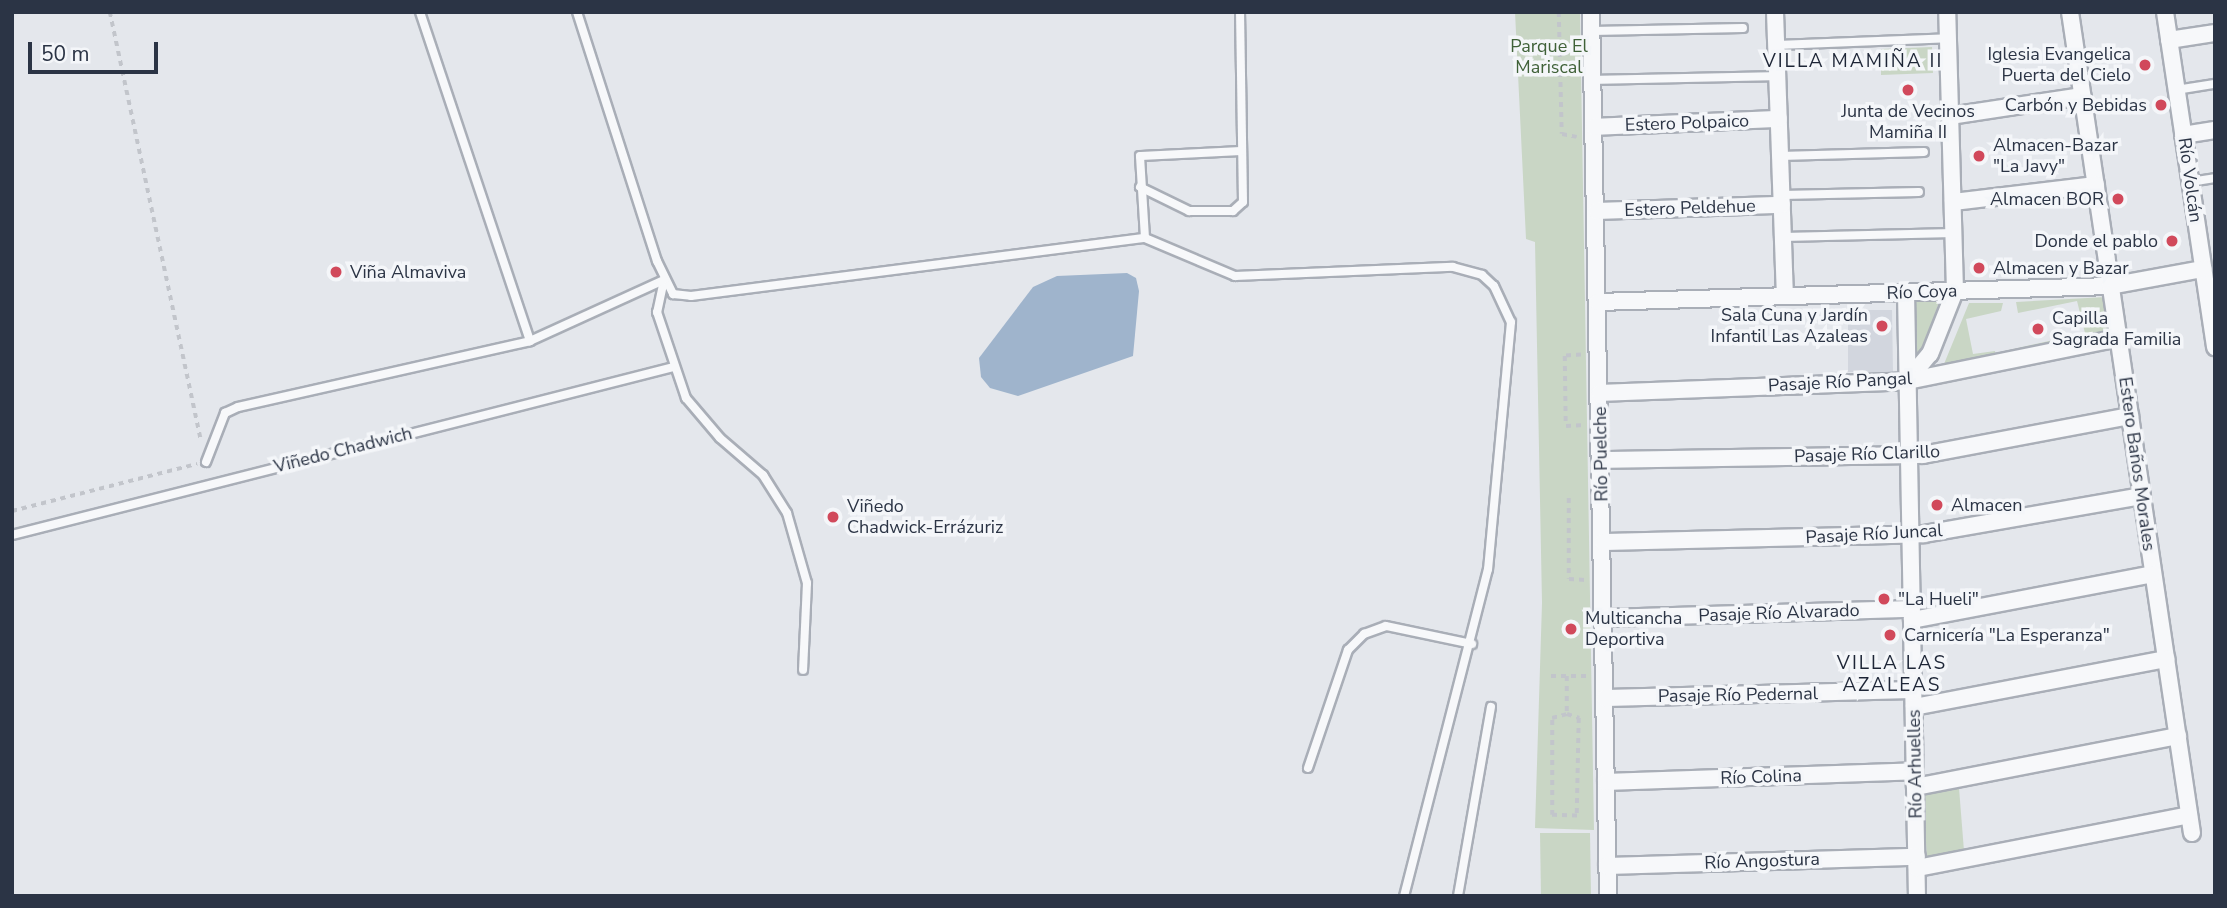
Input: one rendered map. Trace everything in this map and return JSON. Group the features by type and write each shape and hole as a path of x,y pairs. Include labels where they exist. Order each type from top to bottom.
{"street":[{"name":"Río Puelche","path":"1591,12 1593,80 1590,132 1597,211 1608,896"},
{"path":"1776,12 1785,296"},
{"path":"1908,380 1930,354 1955,291 1947,12"},
{"name":"Estero Baños Morales","path":"2070,12 2192,833"},
{"name":"Río Volcán","path":"2165,12 2214,341"},
{"path":"2169,40 2215,33"},
{"path":"1950,116 2082,96"},
{"name":"Estero Polpaico","path":"1590,132 1779,119"},
{"path":"2183,135 2215,130"},
{"path":"1953,202 2096,185"},
{"name":"Estero Peldehue","path":"1597,211 1782,200"},
{"path":"2197,232 2215,229"},
{"name":"Río Coya","path":"1598,302 2110,286 2203,269"},
{"name":"Río Arhuelles","path":"1906,292 1917,896"},
{"name":"Pasaje Río Pangal","path":"1600,393 1908,380 2118,338"},
{"name":"Pasaje Río Clarillo","path":"1601,460 1909,456 2130,416"},
{"name":"Pasaje Río Juncal","path":"1603,542 1910,535 2142,496"},
{"name":"Pasaje Río Alvarado","path":"1604,618 1912,615 2153,575"},
{"path":"1914,707 2166,659"},
{"name":"Pasaje Río Pedernal","path":"1605,698 1913,690"},
{"name":"Río Colina","path":"1606,782 1915,779 2178,736"},
{"name":"Río Angostura","path":"1607,866 1917,862 2189,816"}],"lane":[{"path":"420,12 530,341"},
{"path":"577,12 664,279 673,294 691,296 1145,238 1235,276 1453,267 1482,275 1501,295 1511,322 1488,569 1472,644 1404,896"},
{"path":"1140,187 1189,211 1233,211 1243,202 1240,12"},
{"path":"1592,32 1743,28"},
{"path":"1777,45 1948,38"},
{"path":"1593,80 1777,76"},
{"path":"2176,90 2215,84"},
{"path":"1145,238 1140,156 1242,151"},
{"path":"1780,156 1924,152"},
{"path":"2190,181 2215,178"},
{"path":"1782,200 1919,192"},
{"path":"1783,237 1954,233"},
{"path":"206,462 225,413 238,407 530,341 664,279"},
{"path":"664,279 657,312 674,367 698,417 763,475 787,513 807,583 803,670"},
{"name":"Viñedo Chadwich","path":"12,535 674,367"},
{"path":"1308,768 1348,650 1364,634 1386,626 1472,644"},
{"path":"1458,896 1491,707"}],"path":[{"path":"12,511 206,462 110,12"},
{"path":"1559,12 1562,134 1590,132"},
{"path":"1590,354 1565,356 1566,426 1592,425"},
{"path":"1569,498 1569,579 1595,581"},
{"path":"1551,676 1597,676"},
{"path":"1567,676 1567,714"},
{"path":"1567,714 1579,718 1577,816 1552,815 1552,718 1567,714"}],"shaded area":[{"path":"1848,310 1892,310 1893,372 1848,372"}],"green space":[{"name":"Parque El Mariscal","path":"1515,12 1580,12 1594,830 1535,828 1542,603 1535,242 1526,239"},
{"path":"1932,47 1933,73 1881,75 1881,49"},
{"path":"2106,297 2109,335 2005,356 2004,351 2085,333 2077,301 2018,313 2016,302"},
{"path":"1912,302 1939,302 1922,353 1916,357"},
{"path":"1969,303 2003,303 2001,311 1966,319 1973,354 1995,351 1996,358 1950,368 1944,364"},
{"path":"1959,788 1964,851 1927,859 1923,794"},
{"path":"1540,833 1590,833 1591,896 1541,896"}],"water":[{"path":"1127,273 1136,278 1139,291 1133,356 1018,396 990,388 981,377 979,358 1033,287 1057,276"}],"place":[{"name":"Iglesia Evangelica Puerta del Cielo","path":"2145,65"},
{"name":"Junta de Vecinos Mamiña II","path":"1908,90"},
{"name":"Carbón y Bebidas","path":"2161,105"},
{"name":"Almacen-Bazar \"La Javy\"","path":"1979,156"},
{"name":"Almacen BOR","path":"2118,199"},
{"name":"Donde el pablo","path":"2172,241"},
{"name":"Almacen y Bazar","path":"1979,268"},
{"name":"Viña Almaviva","path":"336,272"},
{"name":"Sala Cuna y Jardín Infantil Las Azaleas","path":"1882,326"},
{"name":"Capilla Sagrada Familia","path":"2038,329"},
{"name":"Almacen","path":"1937,505"},
{"name":"Viñedo Chadwick-Errázuriz","path":"833,517"},
{"name":"\"La Hueli\"","path":"1884,599"},
{"name":"Multicancha Deportiva","path":"1571,629"},
{"name":"Carnicería \"La Esperanza\"","path":"1890,635"}],"district":[{"name":"VILLA MAMIÑA II","path":"1853,62"},
{"name":"VILLA LAS AZALEAS","path":"1892,675"}]}
